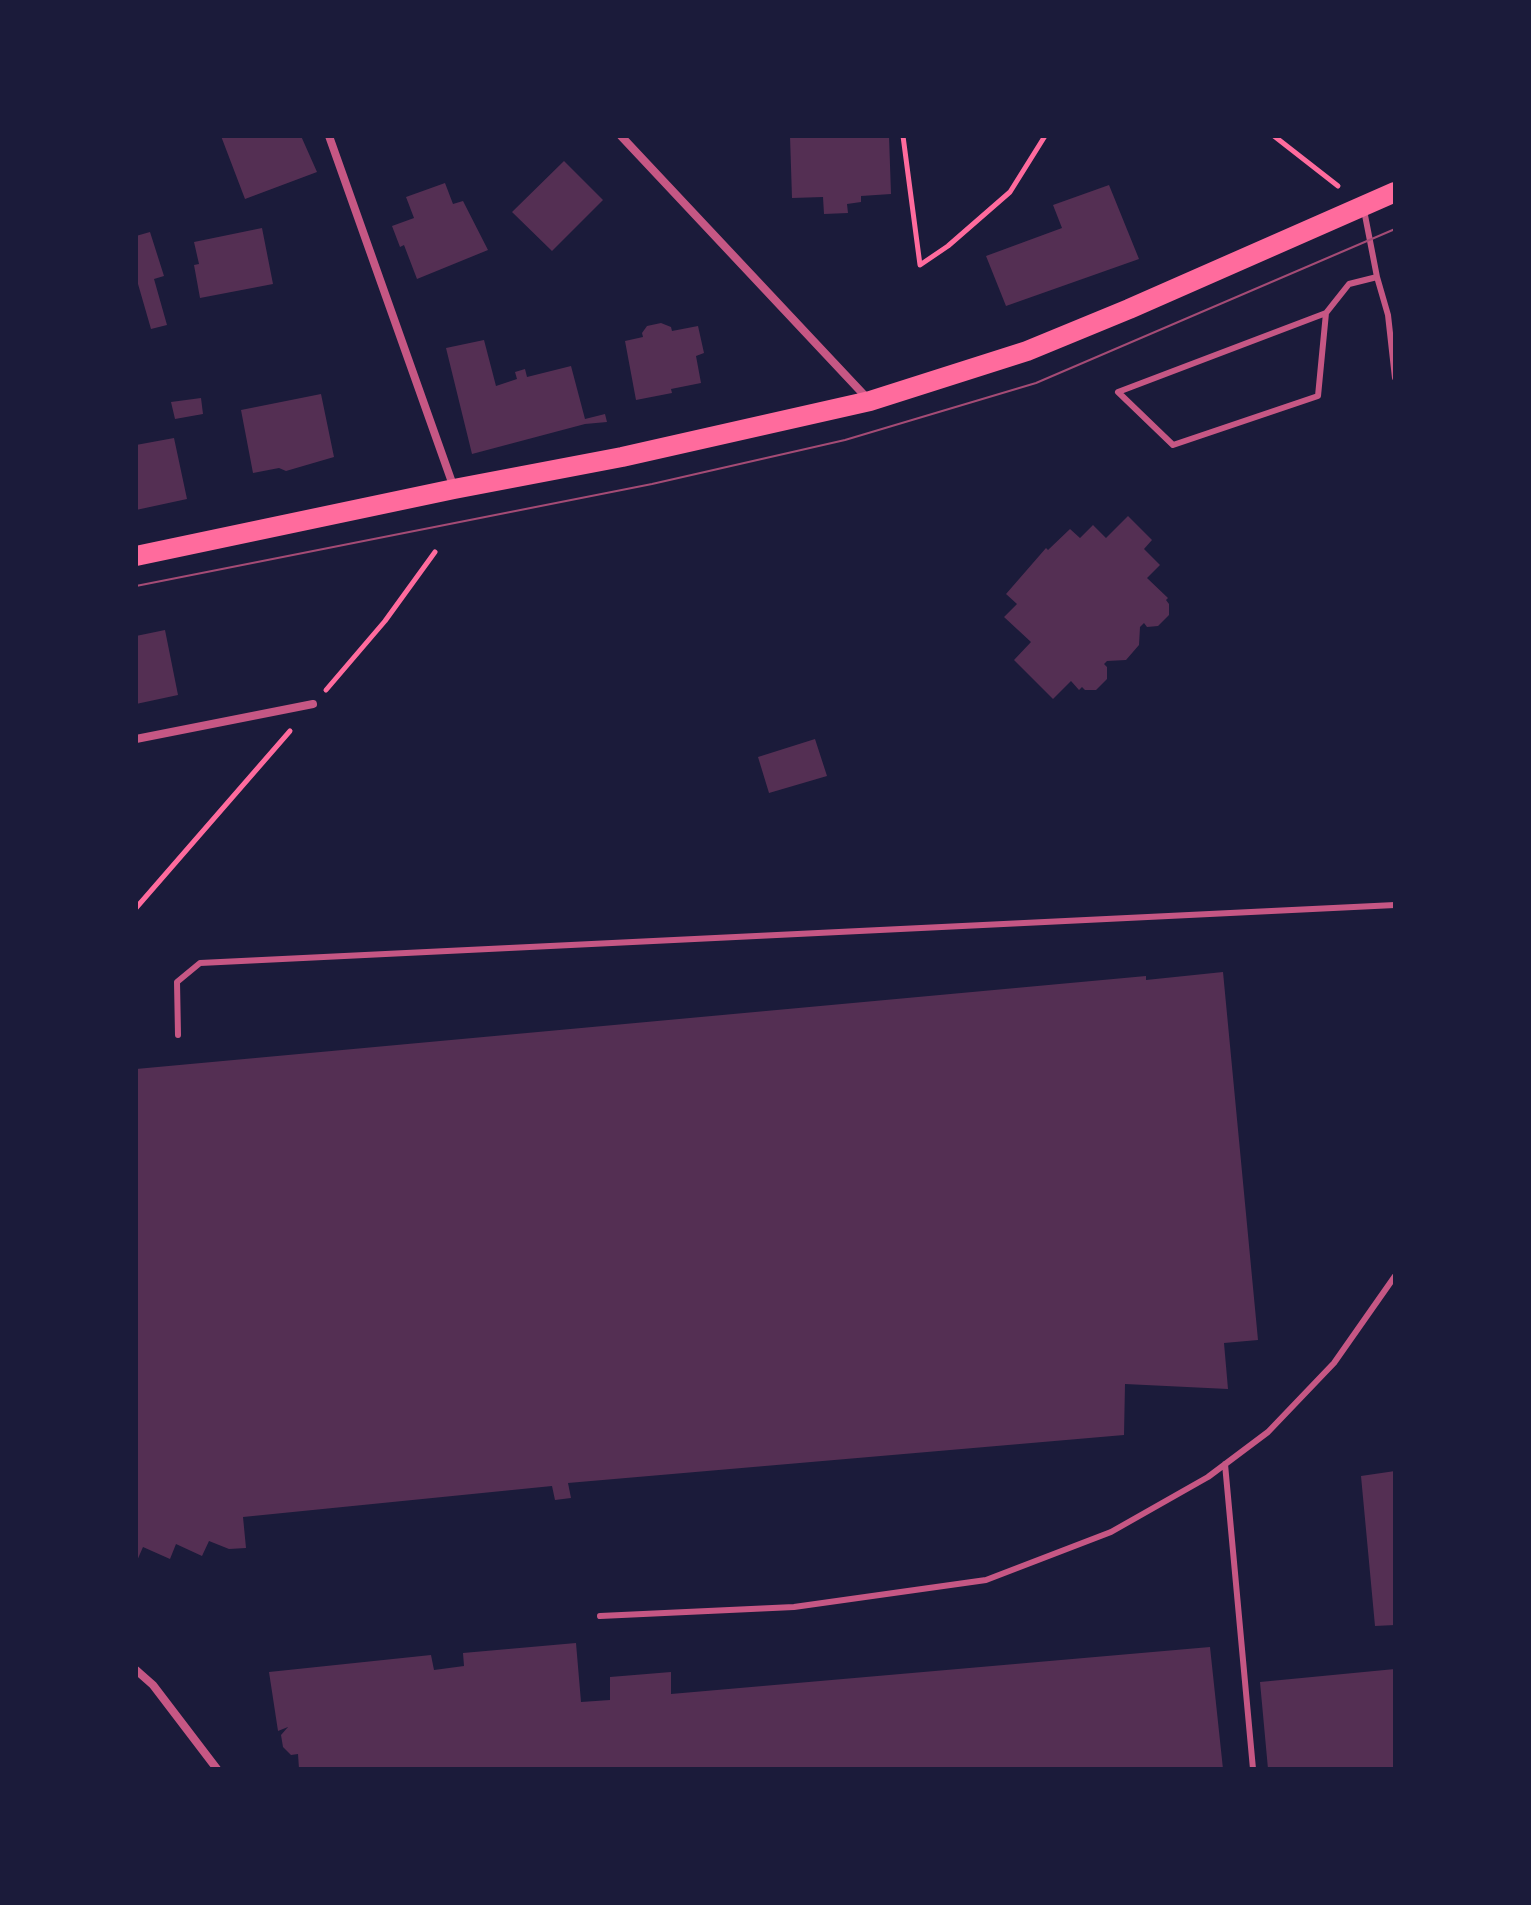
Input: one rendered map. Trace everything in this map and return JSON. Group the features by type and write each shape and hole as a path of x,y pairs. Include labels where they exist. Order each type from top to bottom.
{"main road":[{"path":"136,556 622,457 870,401 1027,351 1395,192"}],"street":[{"path":"329,136 454,489"},
{"path":"621,136 870,401"},
{"path":"136,739 313,704"},
{"path":"136,1670 153,1685 217,1769"}],"lane":[{"path":"1363,207 1388,315 1395,378"},
{"path":"1326,313 1318,396 1173,445 1118,392 1326,313 1349,284 1377,277"},
{"path":"178,1035 177,982 200,963 1395,905"},
{"path":"600,1616 794,1607 986,1580 1111,1532 1208,1477 1268,1432 1334,1363 1395,1276"},
{"path":"1225,1464 1253,1769"}],"path":[{"path":"903,136 920,265 948,246 1010,192 1045,136"},
{"path":"1274,136 1363,207"}],"building":[{"path":"221,136 301,136 317,172 245,199"},
{"path":"790,136 889,136 891,194 861,196 861,202 847,204 848,213 824,214 823,197 792,198"},
{"path":"564,161 603,200 552,251 512,212"},
{"path":"445,183 453,204 463,201 488,250 417,279 404,245 400,247 392,226 414,218 406,197"},
{"path":"1109,185 1139,259 1006,306 986,256 1062,228 1053,205"},
{"path":"262,228 273,284 200,298 194,265 199,264 194,242"},
{"path":"150,232 164,276 154,279 167,325 151,329 136,277 136,236"},
{"path":"661,323 671,327 672,331 698,326 704,353 696,356 701,383 636,400 625,341 643,337 647,326"},
{"path":"484,340 496,386 517,379 515,372 525,369 527,377 571,366 585,419 605,414 607,422 585,424 472,454 446,348"},
{"path":"321,394 334,457 286,471 279,468 253,473 241,410"},
{"path":"201,398 203,414 175,419 171,402"},
{"path":"174,438 187,499 136,510 136,445"},
{"path":"1128,516 1152,540 1144,549 1160,565 1147,578 1168,598 1169,615 1158,626 1147,627 1144,623 1140,627 1139,645 1126,660 1107,661 1104,664 1107,679 1096,690 1082,687 1079,690 1071,681 1053,699 1014,660 1031,642 1004,617 1017,604 1006,594 1046,548 1048,550 1070,529 1080,538 1093,525 1106,538"},
{"path":"165,630 178,695 136,704 136,636"},
{"path":"815,739 827,776 769,793 758,757"},
{"path":"1223,972 1258,1340 1224,1343 1228,1389 1125,1384 1124,1435 568,1483 571,1498 555,1500 552,1486 243,1517 246,1548 229,1549 209,1541 202,1556 176,1544 170,1559 143,1547 136,1563 136,1069 1146,976 1146,980"},
{"path":"1395,1471 1395,1625 1375,1626 1361,1476"},
{"path":"576,1643 581,1702 610,1700 610,1677 671,1672 671,1694 1210,1647 1223,1769 299,1769 298,1754 291,1755 283,1747 281,1735 288,1727 278,1731 269,1672 431,1655 434,1670 464,1666 463,1653"},
{"path":"1395,1669 1395,1769 1268,1769 1260,1682"}],"tram line":[{"path":"136,586 652,484 845,440 1036,383 1395,229"}]}
